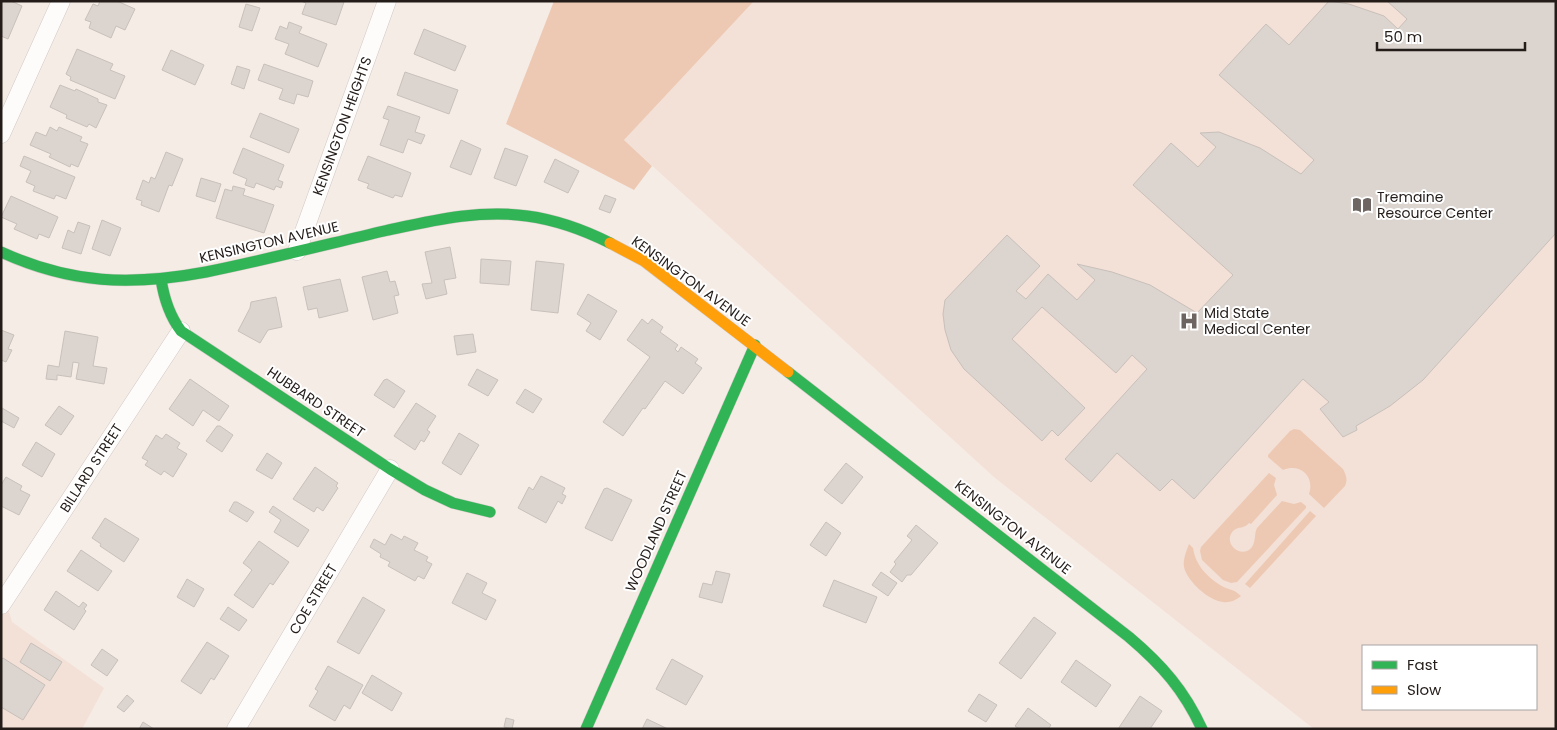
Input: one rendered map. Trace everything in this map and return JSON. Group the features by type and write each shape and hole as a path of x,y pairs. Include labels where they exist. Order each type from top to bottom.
{"main road":[{"name":"KENSINGTON AVENUE","path":"1,252 15,259 53,272 89,279 122,282 162,279 206,272 432,221 469,216 507,214 540,218 575,227 612,242 636,256 675,284 1116,625 1150,653 1174,678 1193,708 1202,729"},
{"name":"HUBBARD STREET","path":"162,279 165,300 170,316 181,331 390,470 425,490 454,503 490,512"},
{"name":"WOODLAND STREET","path":"586,729 754,345"}],"street":[{"path":"1,134 61,1"},
{"name":"KENSINGTON HEIGHTS","path":"297,251 387,1"},
{"name":"BILLARD STREET","path":"1,604 181,331"},
{"name":"COE STREET","path":"236,729 390,470"}],"shaded area":[{"path":"554,1 754,1 624,140 652,166 634,190 506,124"},
{"name":"Mid State Medical Center","path":"754,1 1556,1 1556,729 1314,729 994,477 624,140"},
{"path":"1294,429 1300,430 1343,469 1345,473 1345,486 1324,508 1309,494 1310,482 1305,473 1295,468 1283,470 1268,457 1290,431"},
{"path":"1269,473 1276,478 1274,485 1277,495 1251,524 1249,523 1233,531 1230,541 1235,549 1243,552 1248,551 1252,547 1257,528 1282,501 1294,504 1301,502 1306,508 1237,582 1231,583 1223,580 1202,560 1201,547"},
{"path":"1310,511 1316,516 1250,588 1245,584"},
{"path":"1189,544 1193,548 1199,564 1210,578 1241,596 1233,601 1217,601 1205,594 1194,584 1184,567 1184,558"},
{"path":"1,584 12,622 104,688 82,729 1,729"}],"building":[{"path":"1,1 11,1 22,6 8,39 1,36"},
{"path":"100,1 117,1 135,9 125,30 116,26 111,38 89,28 91,22 85,20 93,4 98,6"},
{"path":"301,1 344,2 336,25 302,14 306,3"},
{"path":"1329,1 1349,4 1384,16 1398,29 1407,19 1387,1 1556,1 1556,233 1423,380 1390,406 1356,426 1357,430 1343,437 1320,409 1329,402 1303,379 1194,499 1172,479 1160,491 1117,453 1091,482 1065,459 1147,369 1132,355 1116,373 1042,307 1012,339 1085,408 1058,436 1052,430 1042,441 964,369 951,350 945,330 943,314 945,300 1007,235 1040,266 1016,291 1026,299 1048,274 1077,300 1095,280 1077,264 1112,272 1150,285 1197,313 1233,275 1133,185 1171,143 1198,167 1216,147 1200,133 1219,132 1260,148 1301,174 1314,160 1219,75 1266,24 1289,45"},
{"path":"246,4 260,8 252,31 239,27"},
{"path":"289,22 302,27 299,33 327,44 318,67 285,54 289,44 275,39 280,26 287,29"},
{"path":"424,29 466,46 455,71 414,54"},
{"path":"77,49 113,64 110,70 125,76 115,99 70,80 71,77 66,74"},
{"path":"171,50 204,65 195,85 162,70"},
{"path":"264,64 313,81 308,97 297,94 294,104 279,99 283,89 258,80"},
{"path":"237,66 250,70 244,89 231,84"},
{"path":"405,72 458,90 449,114 397,95"},
{"path":"60,85 75,91 76,89 107,105 96,128 89,124 87,127 66,118 67,115 50,107"},
{"path":"388,106 420,117 415,132 425,135 421,144 408,139 403,153 380,145 389,120 383,118"},
{"path":"260,113 299,129 289,153 250,137"},
{"path":"50,127 57,131 59,127 82,137 80,141 88,144 78,167 71,164 70,167 49,157 51,154 30,145 36,132 46,136"},
{"path":"461,140 481,149 471,175 450,167"},
{"path":"243,148 284,165 278,180 283,182 281,188 276,186 274,190 256,183 254,188 245,185 247,179 233,173"},
{"path":"505,148 528,156 516,186 494,178"},
{"path":"166,152 183,159 172,186 169,185 159,212 141,205 142,201 136,199 143,180 149,183 151,177 155,179"},
{"path":"24,156 75,177 66,199 56,195 54,199 33,191 35,186 26,182 31,171 20,166"},
{"path":"368,156 411,173 402,197 395,195 393,198 367,188 369,184 358,180"},
{"path":"555,159 579,171 568,193 544,182"},
{"path":"201,178 221,184 215,202 196,196"},
{"path":"233,186 245,189 243,195 274,205 264,233 216,218 225,189 232,191"},
{"path":"605,195 616,199 610,213 599,209"},
{"path":"11,196 58,217 49,238 39,234 37,239 14,229 17,224 1,217"},
{"path":"102,220 121,228 110,256 92,249"},
{"path":"78,222 90,226 81,254 62,248 68,230 74,233"},
{"path":"450,247 456,278 444,280 447,294 426,299 422,284 432,283 425,252"},
{"path":"481,259 511,261 509,285 480,283"},
{"path":"536,261 564,264 558,313 531,310"},
{"path":"387,271 390,282 395,281 399,295 394,296 398,313 373,320 362,277"},
{"path":"340,279 348,311 319,318 317,308 308,310 303,287"},
{"path":"588,294 617,311 600,340 586,331 591,323 577,314"},
{"path":"276,297 282,327 268,330 260,343 238,331 250,308 251,302"},
{"path":"642,319 648,324 652,319 663,327 660,332 678,345 675,349 678,352 681,347 698,359 695,363 702,368 683,394 665,381 623,436 603,422 650,357 627,340"},
{"path":"1,330 14,335 8,349 12,350 6,362 1,360"},
{"path":"65,331 98,337 93,366 107,368 104,384 76,379 79,363 73,362 71,377 57,375 57,380 46,379 48,365 59,367"},
{"path":"473,334 476,352 457,355 454,336"},
{"path":"477,369 498,380 488,396 468,385"},
{"path":"190,379 229,406 219,421 203,410 193,426 169,409"},
{"path":"387,379 405,391 394,408 374,395 384,380"},
{"path":"525,389 542,399 533,413 516,403"},
{"path":"416,403 436,416 427,430 430,432 424,442 421,440 415,450 394,436"},
{"path":"59,406 74,416 61,435 45,425"},
{"path":"2,408 19,418 14,428 1,421"},
{"path":"217,426 233,435 222,452 206,441"},
{"path":"459,433 479,445 461,475 442,463"},
{"path":"166,434 180,443 177,448 187,454 173,477 164,471 161,475 145,465 148,461 142,458 156,435 162,439"},
{"path":"36,442 55,454 42,477 22,465"},
{"path":"267,453 282,463 272,479 256,470"},
{"path":"846,463 863,477 842,504 824,490"},
{"path":"315,467 338,483 336,486 338,488 323,511 317,507 314,512 293,499"},
{"path":"541,476 565,488 562,494 566,496 562,504 558,501 546,523 518,508 529,487 533,490"},
{"path":"6,477 22,486 20,490 30,495 19,515 1,506 1,485"},
{"path":"607,488 632,500 612,541 585,528 604,489"},
{"path":"234,502 254,512 247,522 229,511"},
{"path":"273,506 309,530 298,547 274,532 281,520 269,512"},
{"path":"105,518 139,539 124,562 100,546 101,544 92,538"},
{"path":"826,522 841,533 826,556 810,545"},
{"path":"916,525 938,543 911,575 907,575 902,582 890,572 896,564 894,562 912,540 907,536"},
{"path":"391,534 402,540 404,536 418,543 414,550 428,557 426,561 432,564 424,579 418,576 415,581 388,566 390,562 380,557 381,554 370,547 374,539 385,545"},
{"path":"259,541 289,562 273,585 270,583 253,608 234,595 252,570 243,563"},
{"path":"81,550 112,571 98,591 67,571"},
{"path":"716,571 730,574 722,603 699,597 703,583 712,585"},
{"path":"881,572 897,583 888,596 872,585"},
{"path":"467,573 487,583 482,593 496,600 486,620 452,603"},
{"path":"187,579 204,589 194,607 177,597"},
{"path":"834,580 877,597 866,623 823,606"},
{"path":"56,591 79,607 83,602 87,605 84,609 86,611 74,630 44,610"},
{"path":"363,597 385,610 359,654 337,642"},
{"path":"228,607 247,620 239,631 220,619"},
{"path":"1034,617 1056,633 1021,679 999,663"},
{"path":"207,642 229,656 214,680 211,678 201,694 181,681"},
{"path":"31,643 62,662 50,681 20,662"},
{"path":"102,649 118,660 107,676 91,665"},
{"path":"3,658 45,685 23,720 1,707 1,660"},
{"path":"672,659 703,676 686,705 656,689"},
{"path":"1076,660 1111,685 1096,707 1061,682"},
{"path":"328,666 363,685 350,709 344,705 335,721 309,706 318,691 315,689"},
{"path":"372,675 402,693 392,711 362,693"},
{"path":"979,694 997,705 986,722 968,711"},
{"path":"127,695 134,701 124,712 117,707"},
{"path":"1140,696 1162,711 1150,729 1118,729"},
{"path":"1028,708 1051,725 1048,729 1019,729 1015,726"},
{"path":"506,718 514,720 512,729 504,727"},
{"path":"647,719 668,729 642,729"},
{"path":"143,722 154,729 139,729"}],"traffic: fast":[{"path":"1,252 52,271 77,276 102,279 152,279 206,272 437,220 491,214 509,214 549,220 580,230 610,243"},
{"path":"161,279 168,306 173,319 181,331 390,469 425,490 453,503 490,512"},
{"path":"586,729 755,345"},
{"path":"788,372 1129,637 1162,668 1180,690 1202,729"}],"traffic: slow":[{"path":"610,243 644,261 788,372"}],"place":[{"name":"Tremaine Resource Center","path":"1362,205"},
{"name":"Mid State Medical Center","path":"1189,321"}]}
